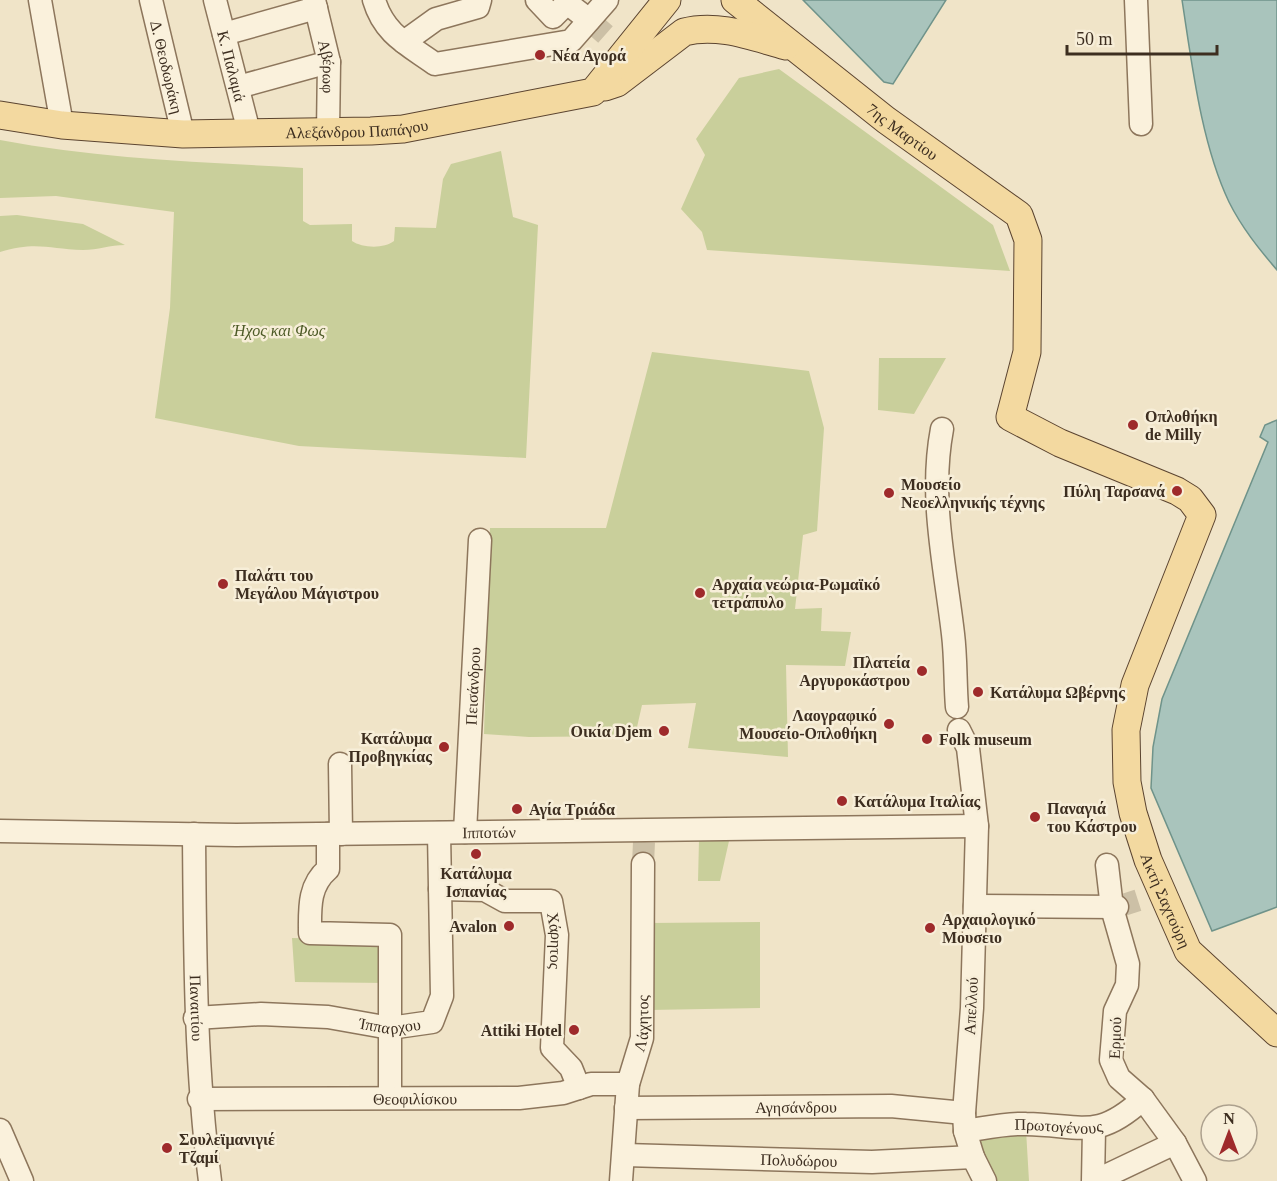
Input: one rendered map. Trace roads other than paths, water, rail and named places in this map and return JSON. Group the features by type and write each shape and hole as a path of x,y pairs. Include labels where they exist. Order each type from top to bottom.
{"main road":[{"path":"593,92 667,0"},
{"name":"7ης Μαρτίου","path":"735,0 886,120 1018,215 1028,240 1027,352 1010,417 1060,443 1177,491 1190,499"},
{"name":"Αλεξάνδρου Παπάγου","path":"0,115 62,125 183,134 403,129 593,92 617,83 684,32 697,28 721,29 793,47"},
{"name":"Ακτή Σαχτούρη","path":"1190,499 1202,515 1135,686 1126,730 1127,782 1133,813 1148,860 1188,951 1277,1033"}],"street":[{"path":"40,0 62,125"},
{"name":"Κ. Παλαμά","path":"215,0 249,132"},
{"path":"375,0 383,21 435,64 572,41 590,12 607,0"},
{"path":"405,40 433,10 478,7 480,0"},
{"path":"537,0 553,16 567,3 590,12"},
{"path":"1136,0 1141,124"},
{"name":"Δ. Θεοδωράκη","path":"155,1 183,134"},
{"path":"224,34 315,4"},
{"name":"Αβέρωφ","path":"315,4 329,62 328,132"},
{"path":"238,87 329,62"},
{"path":"942,429 935,473 941,555 953,635 957,707"},
{"name":"Πεισάνδρου","path":"465,832 480,540"},
{"name":"Απελλού","path":"959,730 968,748 977,826 972,1008 964,1122 973,1157 985,1181"},
{"path":"340,764 335,834 328,869 318,877 310,899 310,933 390,935 390,1097"},
{"name":"Ιπποτών","path":"0,831 194,834 465,832 644,845 977,826"},
{"name":"Ίππαρχου","path":"195,1018 261,1014 328,1017 390,1028 432,1022 442,996 439,833"},
{"name":"Παναιτίου","path":"194,834 195,1018 199,1099 210,1181"},
{"name":"Λάχητος","path":"621,1181 625,1155 628,1084 642,1038 644,845"},
{"name":"Ερμού","path":"1107,865 1128,964 1127,984 1115,1011 1111,1060 1119,1078 1143,1099 1175,1143 1195,1181"},
{"name":"Χάρητος","path":"440,889 485,890 505,901 551,901 557,935 552,1048 572,1068 579,1088"},
{"path":"975,906 1115,908"},
{"name":"Θεοφιλίσκου","path":"199,1099 519,1098 563,1093 591,1084 628,1084"},
{"name":"Πρωτογένους","path":"964,1122 1024,1123 1094,1129 1122,1118 1143,1099"},
{"name":"Αγησάνδρου","path":"626,1108 891,1106 964,1122"},
{"path":"3,1121 22,1181"},
{"path":"1094,1129 1094,1181 1175,1143"},
{"name":"Πολυδώρου","path":"625,1155 816,1171 872,1162 973,1157"}],"water":[{"path":"803,0 946,0 893,84 884,82"},
{"path":"1182,0 1277,0 1277,270 1239,221 1219,179 1204,129"},
{"path":"1277,420 1277,907 1212,931 1151,788 1153,747 1162,699 1268,442 1260,437 1265,425"}],"tunnel":[{"path":"589,20 606,35"},
{"path":"643,864 644,842"},
{"path":"1117,907 1145,898"}],"place":[{"name":"Νέα Αγορά","path":"540,55"},
{"name":"Οπλοθήκη de Milly","path":"1133,425"},
{"name":"Πύλη Ταρσανά","path":"1177,491"},
{"name":"Μουσείο Νεοελληνικής τέχνης","path":"889,493"},
{"name":"Παλάτι του Μεγάλου Μάγιστρου","path":"223,584"},
{"name":"Αρχαία νεώρια-Ρωμαϊκό τετράπυλο","path":"700,593"},
{"name":"Πλατεία Αργυροκάστρου","path":"922,671"},
{"name":"Κατάλυμα Ωβέρνης","path":"978,692"},
{"name":"Λαογραφικό Μουσείο-Οπλοθήκη","path":"889,724"},
{"name":"Οικία Djem","path":"664,731"},
{"name":"Folk museum","path":"927,739"},
{"name":"Κατάλυμα Προβηγκίας","path":"444,747"},
{"name":"Κατάλυμα Ιταλίας","path":"842,801"},
{"name":"Αγία Τριάδα","path":"517,809"},
{"name":"Παναγιά του Κάστρου","path":"1035,817"},
{"name":"Κατάλυμα Ισπανίας","path":"476,854"},
{"name":"Avalon","path":"509,926"},
{"name":"Αρχαιολογικό Μουσειο","path":"930,928"},
{"name":"Attiki Hotel","path":"574,1030"},
{"name":"Σουλεϊμανιγιέ Τζαμί","path":"167,1148"}],"park label":[{"name":"Ήχος και Φως","path":"279,330"}]}
